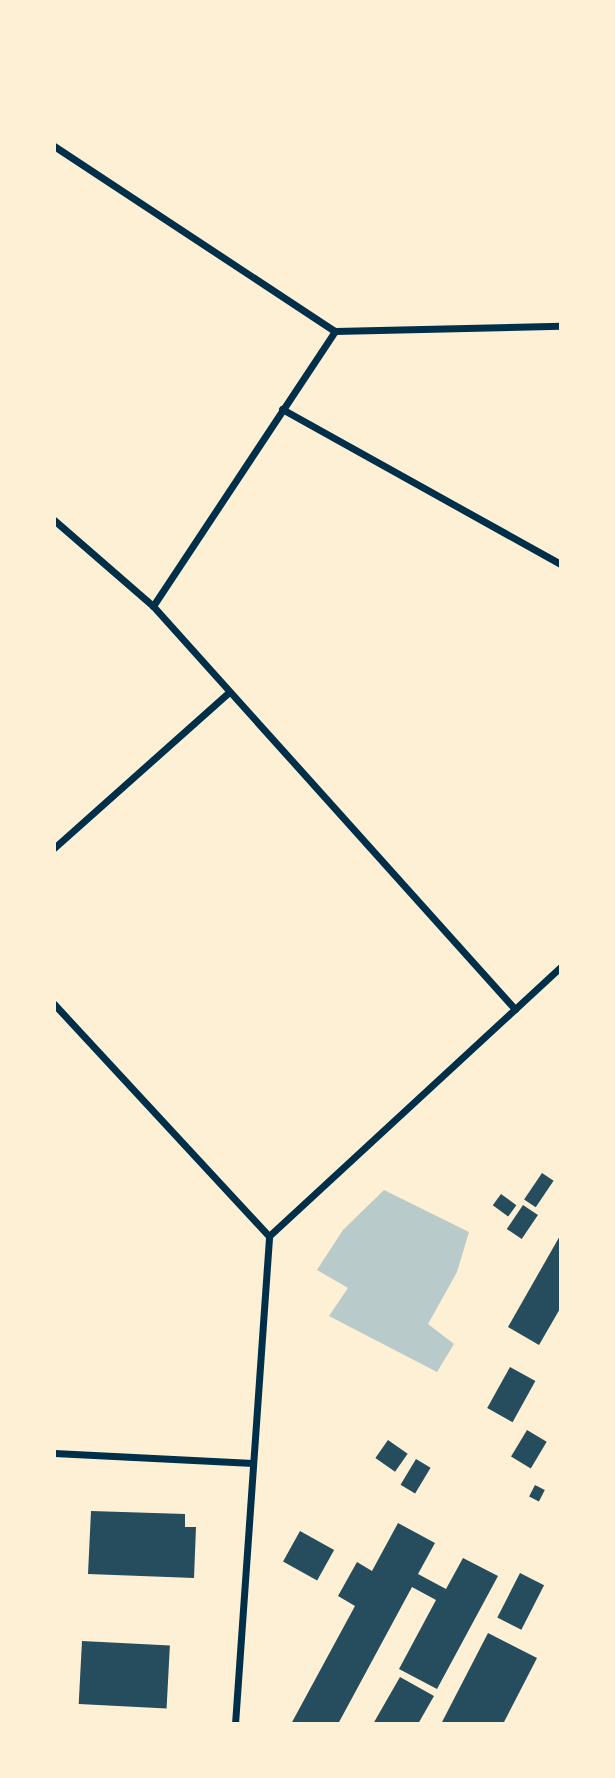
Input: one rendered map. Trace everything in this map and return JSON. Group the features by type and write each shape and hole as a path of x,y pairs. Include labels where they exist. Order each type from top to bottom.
{"street":[{"path":"54,146 335,331 561,326"},
{"path":"153,606 335,331"},
{"path":"282,409 561,564"},
{"path":"54,520 153,606 515,1009"},
{"path":"54,848 229,692"},
{"path":"235,1724 269,1236 561,967"},
{"path":"54,1004 269,1236"},
{"path":"54,1453 253,1463"}],"shaded area":[{"path":"384,1190 469,1232 457,1272 428,1324 454,1344 437,1372 329,1316 348,1288 317,1270 343,1230"}],"building":[{"path":"542,1173 554,1181 536,1207 524,1200"},
{"path":"501,1194 516,1205 508,1216 493,1205"},
{"path":"523,1205 538,1215 522,1239 507,1229"},
{"path":"561,1234 561,1307 539,1345 508,1327"},
{"path":"510,1367 535,1381 513,1422 487,1408"},
{"path":"527,1430 547,1442 531,1468 511,1457"},
{"path":"388,1440 408,1454 395,1472 375,1458"},
{"path":"416,1459 431,1468 415,1493 401,1485"},
{"path":"535,1485 545,1490 539,1502 529,1497"},
{"path":"91,1511 185,1514 185,1527 196,1527 194,1578 88,1574"},
{"path":"398,1523 435,1543 418,1574 446,1589 463,1558 498,1576 437,1689 399,1669 436,1600 412,1587 338,1724 291,1724 355,1606 338,1596 357,1562 372,1571"},
{"path":"300,1531 334,1550 317,1581 283,1562"},
{"path":"520,1573 544,1585 521,1630 497,1618"},
{"path":"488,1633 537,1658 503,1724 441,1724"},
{"path":"82,1641 170,1646 167,1709 79,1704"},
{"path":"400,1677 434,1696 418,1724 373,1724"}]}
